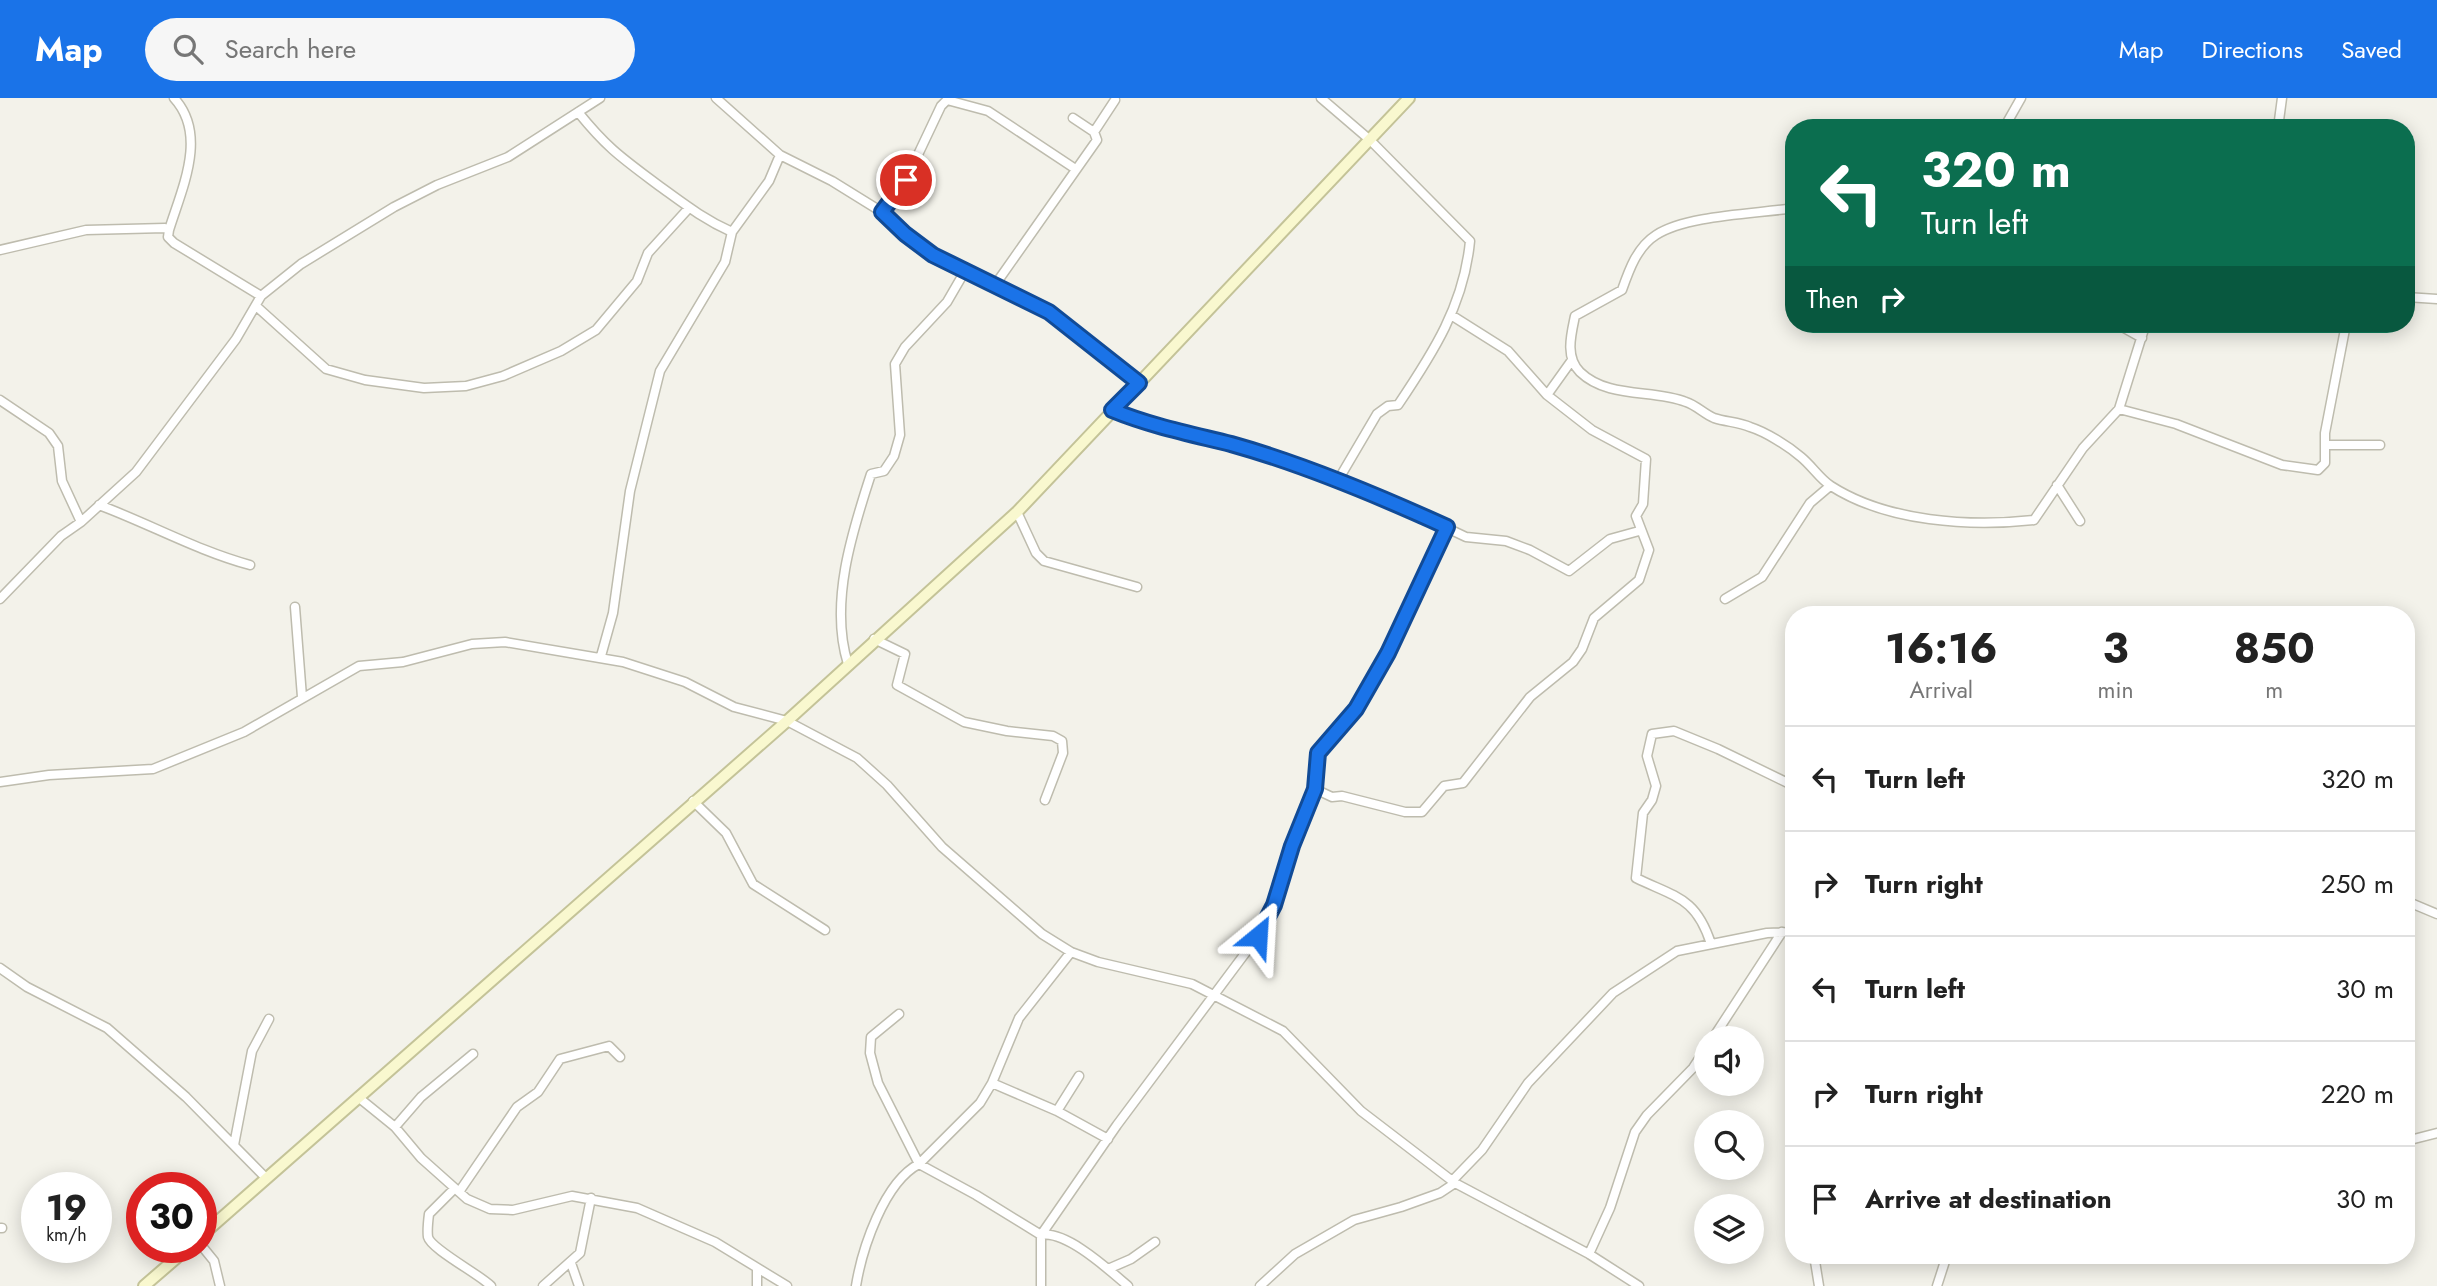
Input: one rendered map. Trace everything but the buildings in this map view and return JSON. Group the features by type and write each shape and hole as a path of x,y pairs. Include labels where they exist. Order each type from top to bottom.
{"main road":[{"path":"217,1222 787,721 874,639 1017,512 1409,98"},
{"path":"144,1286 171,1263"}],"street":[{"path":"174,98 190,120 192,132 187,168 168,237 261,296"},
{"path":"0,599 61,536 81,522 136,472 236,339 261,296 301,264 394,207 437,185 508,157 600,98"},
{"path":"716,98 738,121 780,155 832,181 882,212 933,255 1049,312 1139,383"},
{"path":"1321,98 1370,140 1470,241 1464,276 1440,343 1398,405 1388,407 1377,414 1336,482"},
{"path":"2009,119 2021,98"},
{"path":"2279,119 2282,98"},
{"path":"882,212 906,180 941,106 947,100 988,111 1074,168"},
{"path":"1094,132 1115,100"},
{"path":"578,112 606,147 688,209 732,232"},
{"path":"995,285 1074,168 1097,140 1094,132 1073,118"},
{"path":"601,656 613,613 630,491 660,371 725,262 732,232 769,181 780,155"},
{"path":"256,306 300,349 326,369 365,380 424,388 467,386 503,376 561,351 596,330 637,281 648,253 688,209"},
{"path":"1547,395 1572,360 1575,316 1622,290 1630,267 1642,248 1656,234 1720,217 1785,209"},
{"path":"0,250 86,230 169,230"},
{"path":"848,664 841,643 842,593 858,514 872,474 884,471 894,456 900,435 895,364 905,347 947,302 965,271"},
{"path":"2415,298 2437,299"},
{"path":"1315,789 1332,797 1342,796 1405,812 1422,812 1444,786 1463,783 1530,697 1573,662 1582,649 1594,618 1639,580 1649,550 1639,531 1636,516 1643,504 1646,459 1592,430 1547,395 1508,351 1451,315"},
{"path":"2133,333 2142,338"},
{"path":"1572,360 1579,371 1594,382 1630,393 1686,401 1714,418 1752,427 1800,456 1830,486 1854,497 1906,514 1999,523 2034,520 2082,448 2119,409 2143,333"},
{"path":"2119,409 2176,424 2282,465 2313,471 2322,468 2344,333"},
{"path":"0,400 49,433 58,446 62,481 81,522"},
{"path":"1112,410 1148,424 1231,444 1390,500 1466,537 1506,541 1569,571 1610,539 1639,531"},
{"path":"2325,445 2380,445"},
{"path":"2057,485 2080,521"},
{"path":"1725,599 1762,577 1811,503 1830,486"},
{"path":"99,505 155,526 218,556 250,565"},
{"path":"1017,512 1036,553 1044,561 1137,587"},
{"path":"1041,1286 1041,1235 1108,1139 1258,936 1274,905 1292,846 1315,789 1318,753 1356,709 1388,653 1447,527"},
{"path":"295,607 302,697"},
{"path":"874,639 905,654 897,685 964,722 1007,731 1054,736 1062,741 1063,753 1045,800"},
{"path":"0,782 49,775 153,769 244,732 359,666 403,662 472,644 505,642 601,656 685,682 734,707 787,721 857,758 887,785 942,847 1042,934 1071,952 1098,962 1192,984 1283,1031 1361,1111 1454,1182 1589,1254 1639,1286"},
{"path":"1711,944 1702,918 1670,890 1636,878 1643,813 1652,800 1656,786 1647,757 1652,734 1674,731 1718,748 1785,782"},
{"path":"693,801 726,833 753,884 825,930"},
{"path":"2415,905 2437,914"},
{"path":"1260,1286 1295,1254 1354,1220 1440,1193 1454,1182 1482,1150 1528,1083 1613,993 1677,951 1782,932"},
{"path":"1721,1026 1782,932"},
{"path":"856,1286 862,1252 876,1217 910,1169 919,1164 981,1103 992,1083 1018,1018 1071,952"},
{"path":"0,968 27,987 107,1028 140,1054 266,1178"},
{"path":"899,1014 871,1037 870,1053 878,1083 919,1164 1041,1235 1050,1233 1074,1245 1128,1286"},
{"path":"234,1145 252,1051 269,1020"},
{"path":"491,1286 477,1273 433,1246 428,1238 429,1214 457,1190 517,1107 538,1091 560,1059 609,1046 620,1056"},
{"path":"395,1127 421,1097 473,1054"},
{"path":"1589,1254 1610,1208 1635,1132 1647,1115 1694,1066"},
{"path":"1057,1111 1079,1076"},
{"path":"992,1083 1057,1111 1108,1139"},
{"path":"358,1097 395,1127 421,1158 467,1199 490,1209 513,1210 572,1195 637,1208 715,1242 786,1286"},
{"path":"2415,1139 2437,1133"},
{"path":"543,1286 572,1263 585,1241 591,1198"},
{"path":"1108,1269 1131,1259 1154,1242"},
{"path":"214,1263 220,1286"},
{"path":"572,1263 579,1286"},
{"path":"1815,1264 1819,1286"},
{"path":"1937,1286 1944,1264"},
{"path":"757,1270 757,1286"}],"route":[{"path":"906,180 882,212 933,255 1049,312 1071,327 1116,368 1139,383 1112,410 1138,421 1231,444 1278,460 1390,500 1447,527 1388,653 1356,709 1318,753 1315,789 1292,846 1274,905 1258,936"}]}
